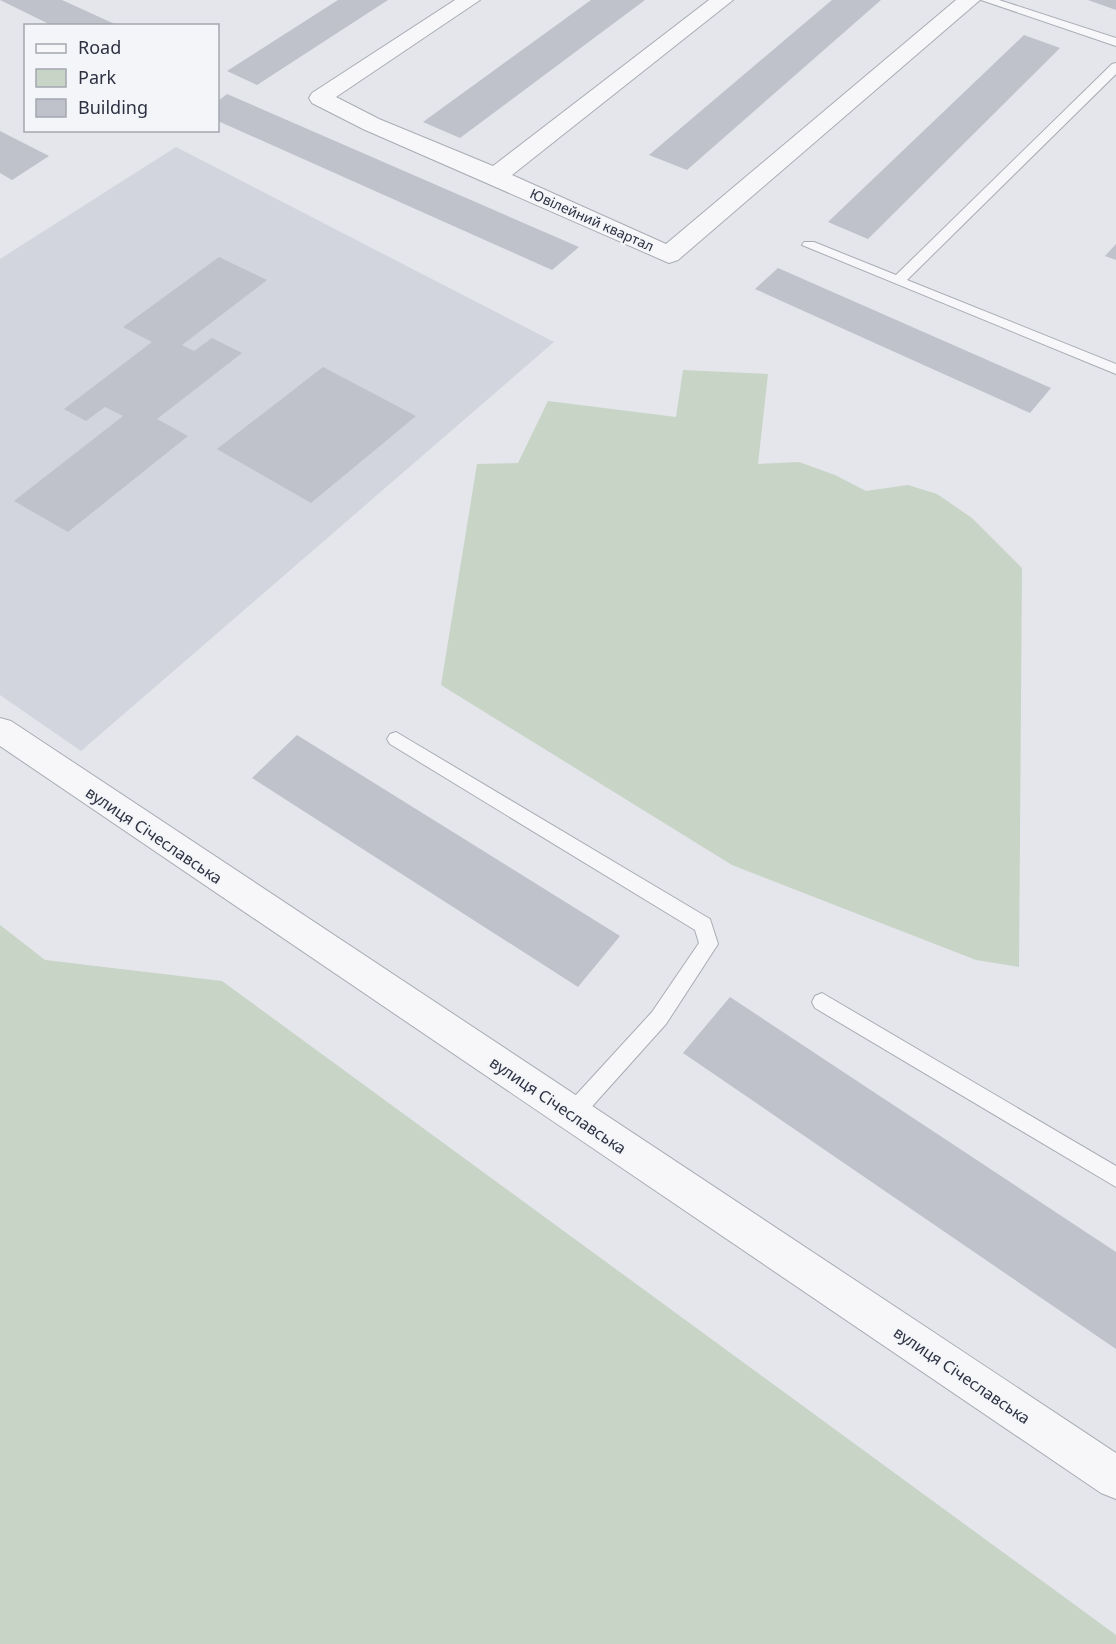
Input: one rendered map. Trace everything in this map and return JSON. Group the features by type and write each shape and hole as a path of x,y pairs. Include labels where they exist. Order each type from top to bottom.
{"street":[{"name":"Ювілейний квартал","path":"469,0 320,98 371,124 495,176 669,255 969,0"},
{"path":"495,176 722,0"},
{"name":"вулиця Січеславська","path":"0,730 1116,1478"}],"lane":[{"path":"987,0 1116,42"},
{"path":"898,281 1116,67"},
{"path":"809,245 1116,369"},
{"path":"396,740 703,925 709,944 659,1018 572,1114"},
{"path":"822,1002 1116,1177"}],"shaded area":[{"path":"176,147 554,342 81,751 0,695 0,259"}],"green space":[{"path":"683,370 768,374 758,464 799,462 835,475 866,491 908,485 937,494 972,518 1022,568 1019,967 976,960 732,865 441,685 477,464 518,463 548,401 676,417"},
{"path":"0,925 45,960 222,981 1116,1635 1116,1644 0,1644"}],"building":[{"path":"0,0 62,0 115,24 49,24"},
{"path":"338,0 388,0 257,85 227,71"},
{"path":"591,0 645,0 460,138 423,122"},
{"path":"832,0 881,0 687,170 649,155"},
{"path":"1088,0 1116,0 1116,10"},
{"path":"1024,35 1060,48 868,239 828,222"},
{"path":"227,94 579,247 552,270 219,121 219,100"},
{"path":"0,131 49,156 12,180 0,173"},
{"path":"1116,244 1116,260 1105,256"},
{"path":"219,257 267,280 182,345 194,351 212,338 242,353 157,419 188,436 68,532 14,501 123,416 105,407 86,421 64,409 152,342 123,327"},
{"path":"778,268 1051,388 1030,413 755,289"},
{"path":"323,367 416,416 311,503 217,449"},
{"path":"297,735 620,936 578,987 252,778"},
{"path":"730,997 1116,1252 1116,1349 683,1053"}]}
